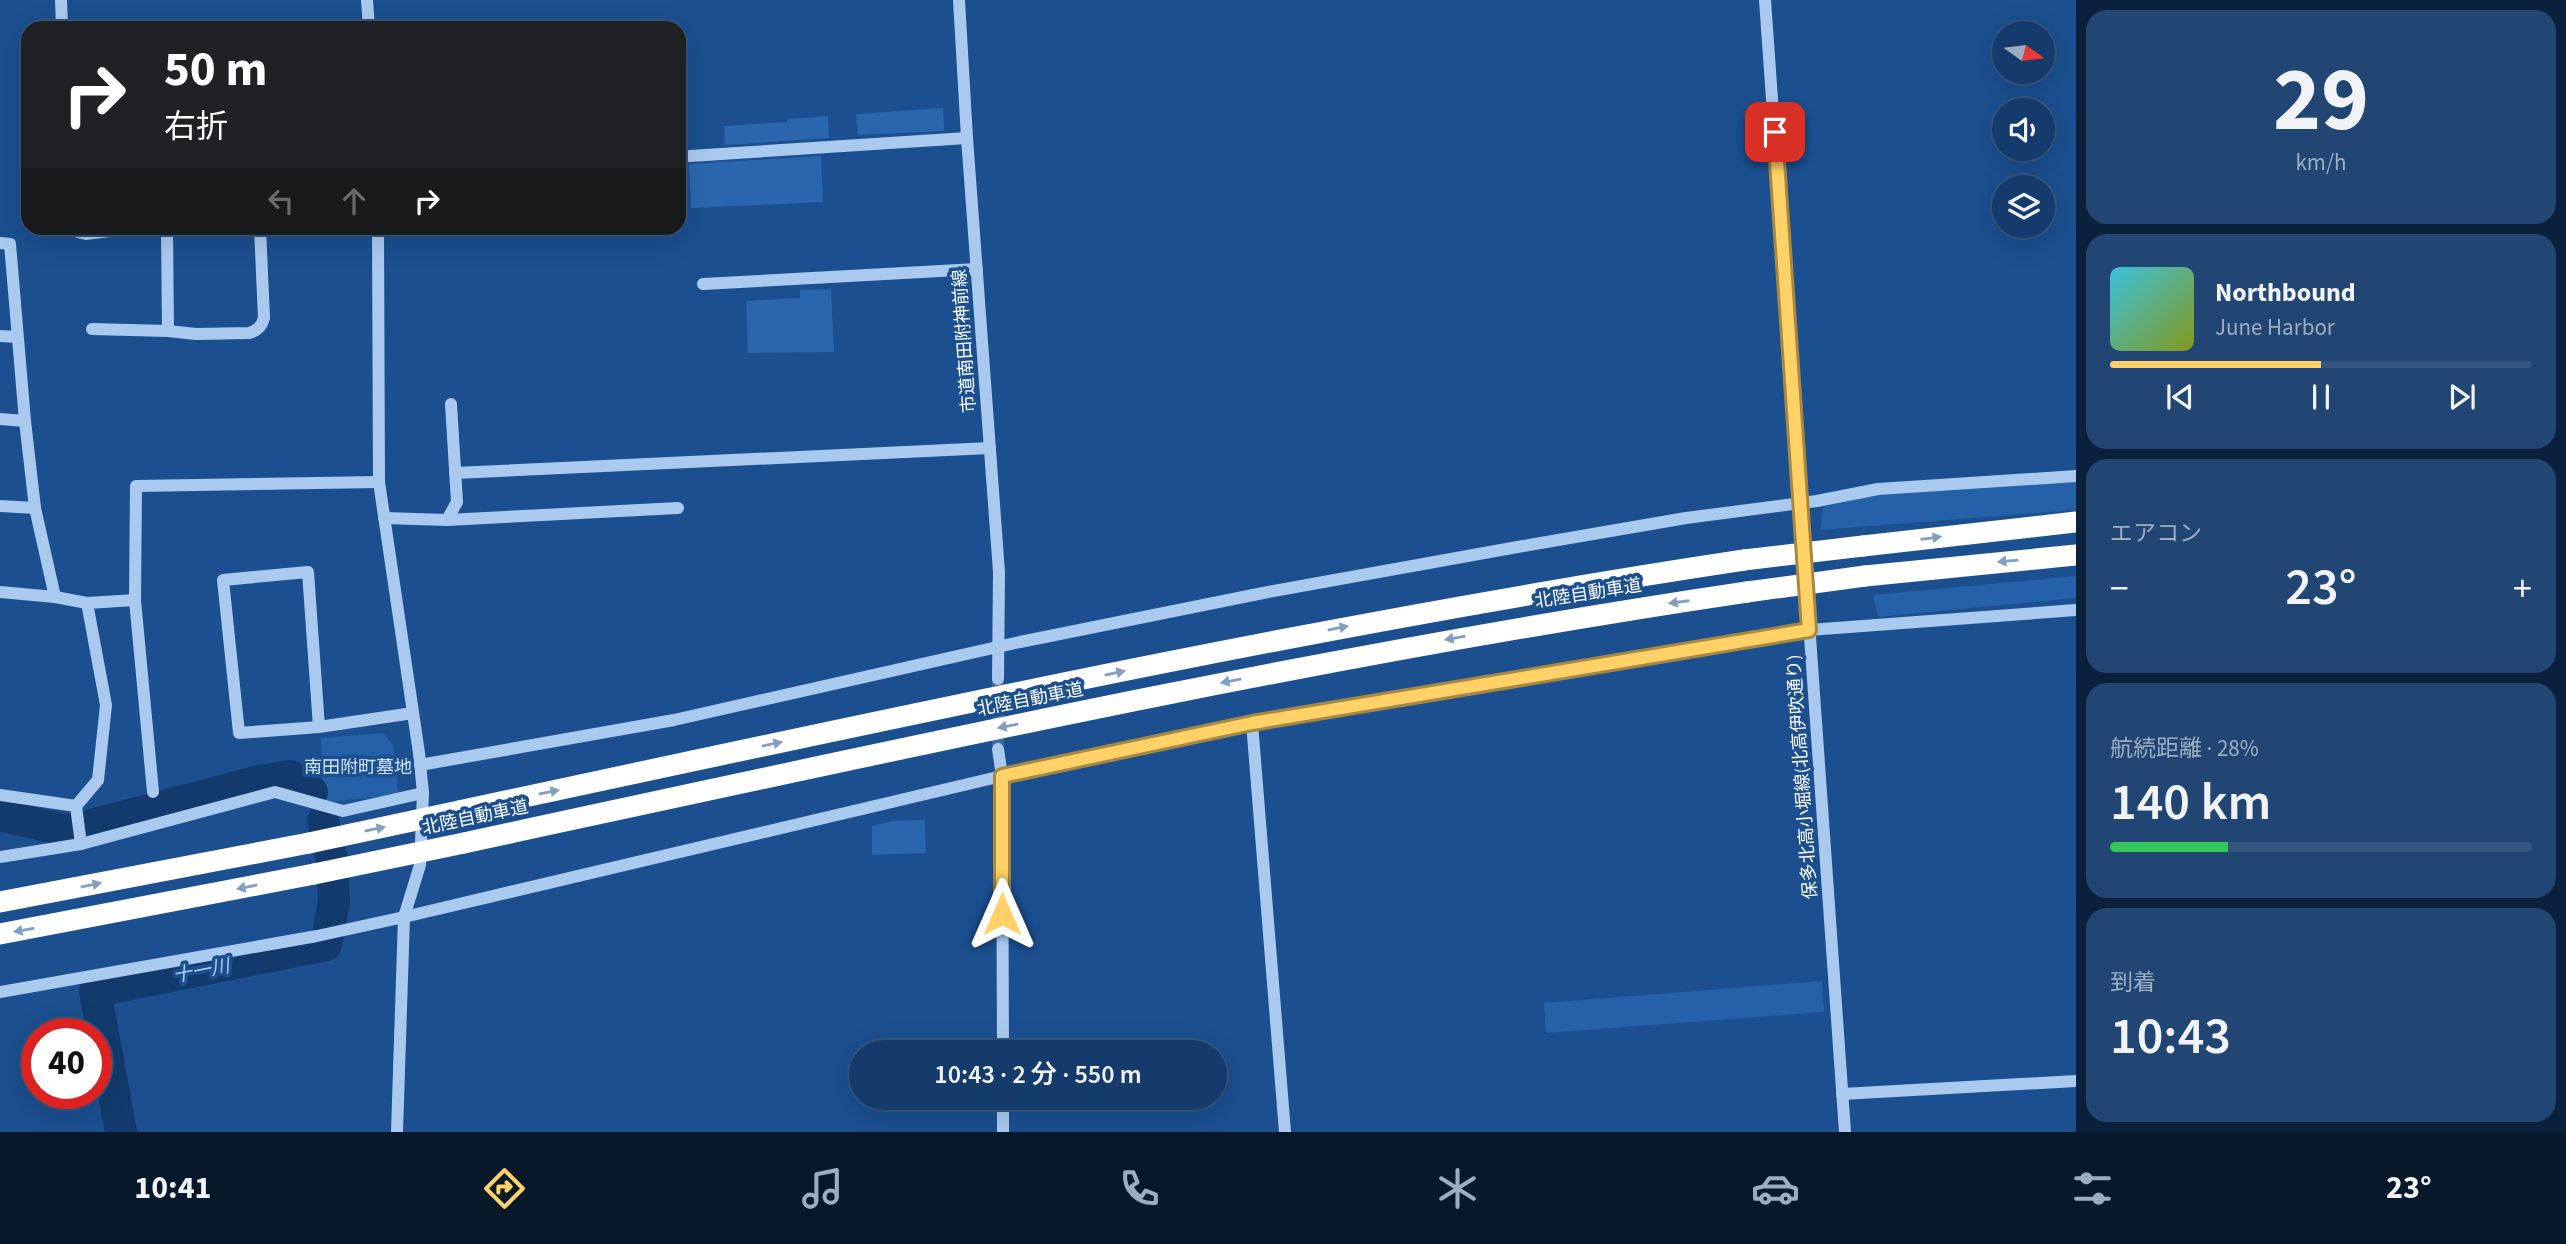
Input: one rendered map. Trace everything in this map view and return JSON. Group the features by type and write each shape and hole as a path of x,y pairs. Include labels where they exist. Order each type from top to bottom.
{"highway":[{"name":"北陸自動車道","path":"0,902 309,843 934,709 1499,598 1744,560 2076,522"},
{"name":"北陸自動車道","path":"0,934 464,843 942,739 1500,630 1865,576 2076,555"}],"street":[{"path":"61,0 61,21"},
{"path":"367,0 368,21"},
{"name":"市道南田附神前線","path":"960,0 967,138 999,572 998,679"},
{"name":"保多北高小堀線(北高伊吹通り)","path":"1765,0 1845,1132"},
{"path":"690,156 967,138"},
{"path":"167,235 168,331"},
{"path":"92,329 196,334 249,333 259,328 264,318 260,235"},
{"path":"378,235 379,482 423,793 420,864 404,917 397,1132"},
{"path":"0,243 10,244 35,508 55,597"},
{"path":"702,284 976,269"},
{"path":"0,336 17,337"},
{"path":"447,520 457,502 451,404"},
{"path":"0,419 25,421"},
{"path":"455,473 990,448"},
{"path":"420,765 674,720 998,647 1295,587 1686,518 1801,503 1878,489 2076,476"},
{"path":"153,792 135,600 136,486 379,482"},
{"path":"0,506 35,508"},
{"path":"384,517 447,520 678,508"},
{"path":"318,727 308,572 223,580 239,733 318,727 413,713"},
{"path":"0,592 87,603 135,600"},
{"path":"81,841 77,812 98,780 106,705 87,603"},
{"path":"0,992 317,936 1002,776 1252,723 1809,630 2076,610"},
{"path":"1252,723 1285,1132"},
{"path":"998,749 1002,776 1003,1040"},
{"path":"0,858 81,841 275,792 343,811 423,793"},
{"path":"0,795 77,812"},
{"path":"1842,1094 2076,1081"},
{"path":"1003,1110 1003,1132"}],"green space":[{"path":"2076,481 2076,510 1820,530 1823,507 1885,492"},
{"path":"2076,576 2076,598 1878,617 1873,595"},
{"name":"南田附町墓地","path":"383,733 393,745 398,794 323,803 321,738"},
{"path":"1822,981 1824,1012 1546,1033 1544,1003"}],"building":[{"path":"943,108 944,131 858,135 856,114"},
{"path":"828,116 829,138 725,145 724,126"},
{"path":"821,156 823,202 691,208 689,164"},
{"path":"831,289 834,352 748,353 746,301 800,298 800,290"},
{"path":"925,820 926,853 872,855 872,826 892,821"}],"waterway":[{"name":"十一川","path":"0,815 68,831 256,782 290,776 312,792"},
{"name":"十一川","path":"121,1132 95,991 326,945 334,901 332,860 323,821"}],"tunnel":[{"path":"998,679 998,749"}],"route":[{"path":"1002,914 1002,776 1252,723 1809,630 1775,132"}]}
